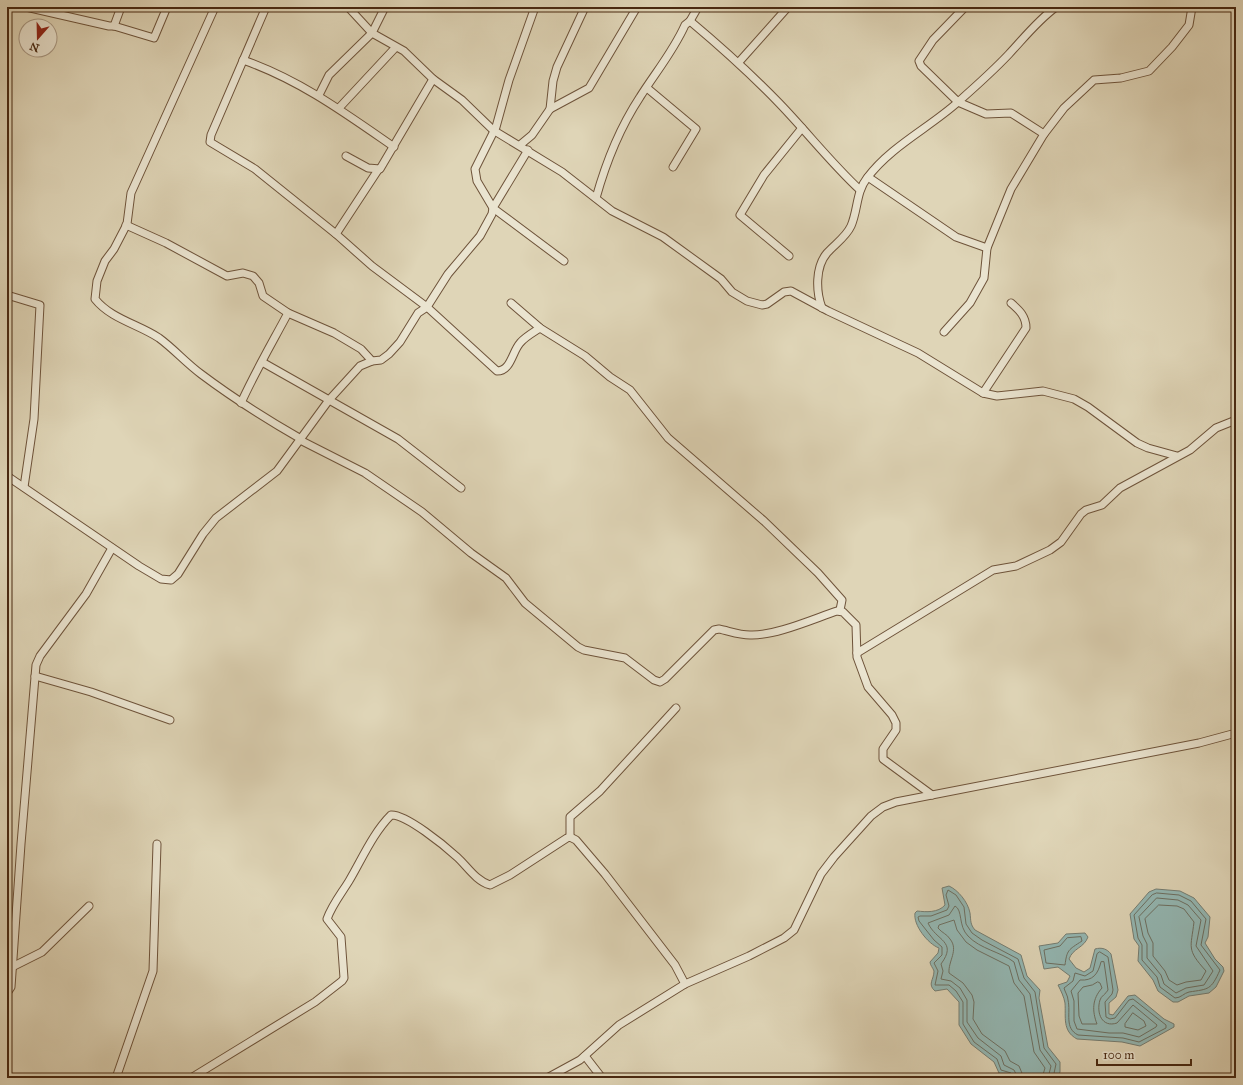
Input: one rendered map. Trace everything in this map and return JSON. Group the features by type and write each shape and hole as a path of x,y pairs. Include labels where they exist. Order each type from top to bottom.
{"street":[{"path":"26,7 114,26 154,38 167,7"},
{"path":"114,26 121,7"},
{"path":"216,7 131,193 126,225 114,249 105,261 97,281 95,299 102,307 120,319 158,337 199,373 241,403 300,440 365,473 422,512 471,553 506,578 525,603 578,647 584,650 625,658 654,680 660,682 666,679 714,630 719,629 749,635 764,634 840,610"},
{"path":"266,7 211,136 210,142 255,169 336,234 372,266 427,307 497,371 501,371 508,365 519,343 540,328"},
{"path":"348,7 372,33 395,48 404,51 434,79 462,100 493,130 520,145 562,172 612,211 663,237 721,279 732,292 747,301 756,304 767,304 784,292 789,291 918,353 983,393 997,396 1043,392 1074,399 1088,407 1137,443 1148,448 1177,456"},
{"path":"320,95 329,75 372,33 385,7"},
{"path":"535,7 493,130 479,158 474,174 493,208 564,261"},
{"path":"550,109 556,67 585,7"},
{"path":"520,145 532,135 550,109 589,88 636,7"},
{"path":"596,198 605,166 616,139 675,46 685,25 690,21 698,7"},
{"path":"739,62 788,7"},
{"path":"965,7 933,40 919,61 922,68 958,102 986,114 1011,112 1044,134"},
{"path":"822,308 818,287 820,265 823,258 846,234 850,227 860,190 868,177 883,160 958,102 1008,55 1045,15 1056,7"},
{"path":"944,332 970,303 984,278 987,248 1011,189 1044,134 1064,108 1094,80 1121,78 1149,71 1172,47 1188,25 1192,7"},
{"path":"690,21 739,62 802,128 839,171 860,190"},
{"path":"339,108 395,48"},
{"path":"244,60 269,69 320,95 394,147"},
{"path":"336,234 378,170 383,167 434,79"},
{"path":"647,88 696,129 673,167"},
{"path":"789,256 740,215 764,175 802,128"},
{"path":"7,476 161,580 171,580 178,574 203,534 216,518 277,471 329,400 360,366 372,361 381,360 400,342 418,313 427,307 448,274 480,236 492,214 493,208 528,150"},
{"path":"346,156 368,168 378,170"},
{"path":"868,177 956,237 987,248"},
{"path":"126,225 166,243 227,276 243,274 254,276 259,283 263,296 288,313 334,333 361,349 372,361"},
{"path":"7,276 7,288"},
{"path":"7,295 40,305 34,419 24,487"},
{"path":"511,303 540,328 585,356 610,377 630,390 668,438 764,520 818,573 842,600 840,610"},
{"path":"983,393 1026,328 1026,323 1020,310 1011,303"},
{"path":"241,403 256,369 262,362 288,313"},
{"path":"262,362 398,439 461,488"},
{"path":"857,653 993,570 1016,566 1050,550 1061,542 1081,514 1086,510 1102,505 1120,488 1140,479 1177,456 1190,450 1216,428 1236,420"},
{"path":"7,993 11,987 36,665 40,656 86,594 112,548"},
{"path":"840,610 856,624 857,653 868,687 892,715 896,723 896,730 883,749 883,759 932,795"},
{"path":"35,676 91,692 170,720"},
{"path":"570,837 570,817 600,792 676,708"},
{"path":"547,1078 585,1056 619,1025 685,984 749,956 784,938 794,930 821,874 871,816 883,807 896,802 1199,743 1236,733"},
{"path":"191,1078 315,1002 342,981 344,978 342,940 327,919 335,901 348,883 373,838 391,815 402,817 434,838 457,857 479,880 490,884 510,875 570,837"},
{"path":"570,837 576,840 605,874 675,965 685,984"},
{"path":"116,1078 153,971 157,844"},
{"path":"12,967 42,952 89,906"},
{"path":"585,1056 602,1078"}],"water":[{"path":"949,886 956,890 965,901 969,909 971,924 975,930 1021,955 1027,976 1040,990 1039,998 1048,1047 1060,1062 1060,1072 1057,1078 1015,1078 999,1073 994,1062 971,1044 959,1025 959,1002 947,989 935,991 931,986 934,971 930,962 938,953 939,948 930,943 922,934 916,923 915,913 917,911 935,911 942,908 945,905 942,888"},
{"path":"1156,889 1180,891 1194,898 1210,917 1208,937 1205,943 1215,959 1223,967 1224,971 1216,987 1209,993 1189,996 1178,1002 1173,1002 1158,991 1153,980 1138,961 1139,946 1134,939 1130,914 1149,892"},
{"path":"1085,933 1088,937 1086,941 1073,952 1069,959 1076,968 1084,972 1090,968 1095,949 1104,949 1111,954 1118,990 1116,997 1109,1003 1109,1014 1113,1015 1128,996 1135,995 1164,1019 1174,1024 1174,1027 1140,1046 1122,1042 1077,1039 1072,1036 1067,1028 1065,1018 1065,1001 1058,985 1067,982 1070,976 1058,967 1044,969 1039,946 1058,943 1066,934"}]}
